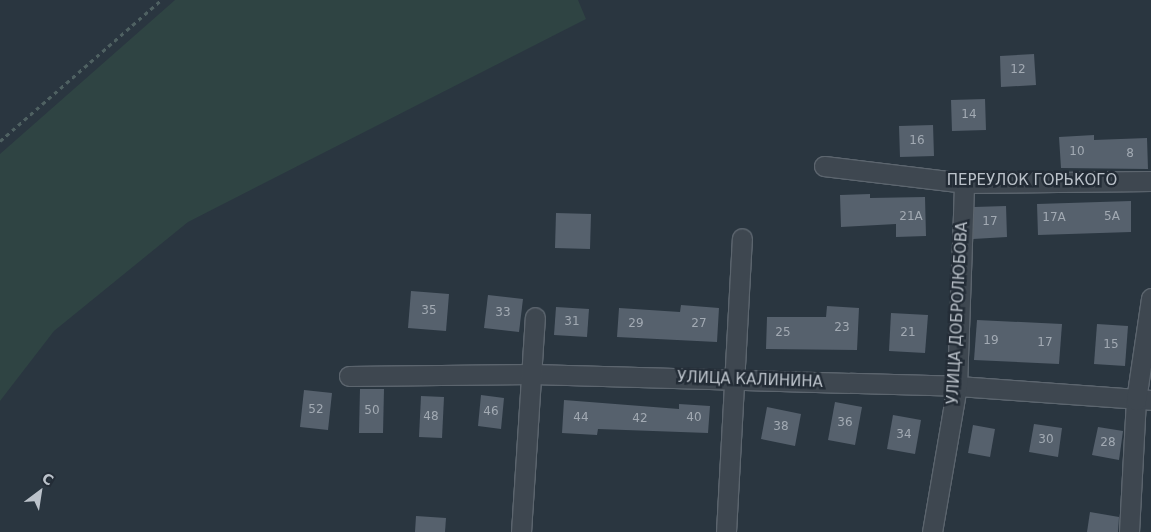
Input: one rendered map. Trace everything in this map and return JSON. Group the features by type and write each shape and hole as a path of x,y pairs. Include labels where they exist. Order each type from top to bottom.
{"street":[{"name":"ПЕРЕУЛОК ГОРЬКОГО","path":"824,166 964,183 1151,180"},
{"name":"УЛИЦА ДОБРОЛЮБОВА","path":"932,532 957,386 964,183"},
{"path":"726,532 736,380 742,238"},
{"path":"1129,532 1144,400 1151,298"},
{"path":"522,532 535,317"},
{"name":"УЛИЦА КАЛИНИНА","path":"350,376 532,374 957,386 1144,400"}],"path":[{"path":"0,141 161,0"}],"green space":[{"path":"175,0 578,0 586,19 188,222 54,331 0,401 0,154"}],"building":[{"path":"1034,54 1036,85 1001,87 1000,56"},
{"path":"985,99 986,130 952,131 951,100"},
{"path":"933,125 934,156 900,157 899,126"},
{"path":"1094,135 1094,140 1147,138 1148,169 1061,168 1059,137"},
{"path":"870,194 870,198 925,197 926,236 896,237 896,224 841,227 840,195"},
{"path":"1131,201 1131,232 1038,235 1037,204"},
{"path":"1006,206 1007,237 973,239 974,207"},
{"path":"556,213 591,214 590,249 555,248"},
{"path":"411,291 449,294 446,331 408,328"},
{"path":"488,295 523,299 519,332 484,328"},
{"path":"681,305 719,308 717,342 617,337 619,308 680,312"},
{"path":"827,306 859,308 857,350 766,349 767,317 826,317"},
{"path":"556,307 589,309 587,337 554,335"},
{"path":"891,313 928,315 925,353 889,351"},
{"path":"977,320 1062,324 1059,364 974,360"},
{"path":"1097,324 1128,326 1125,366 1094,364"},
{"path":"360,389 384,389 383,433 359,433"},
{"path":"304,390 332,393 328,430 300,427"},
{"path":"481,395 504,398 501,429 478,426"},
{"path":"421,396 444,397 442,438 419,437"},
{"path":"564,400 679,409 679,404 710,406 708,433 598,429 597,435 562,433"},
{"path":"835,402 862,407 855,445 828,440"},
{"path":"767,407 801,414 795,446 761,439"},
{"path":"893,415 921,420 915,454 887,449"},
{"path":"1034,424 1062,428 1058,457 1029,452"},
{"path":"973,425 995,429 990,457 968,453"},
{"path":"1098,427 1123,431 1119,460 1092,455"},
{"path":"1090,512 1119,517 1118,532 1087,532"},
{"path":"416,516 446,518 445,532 415,532"}]}
